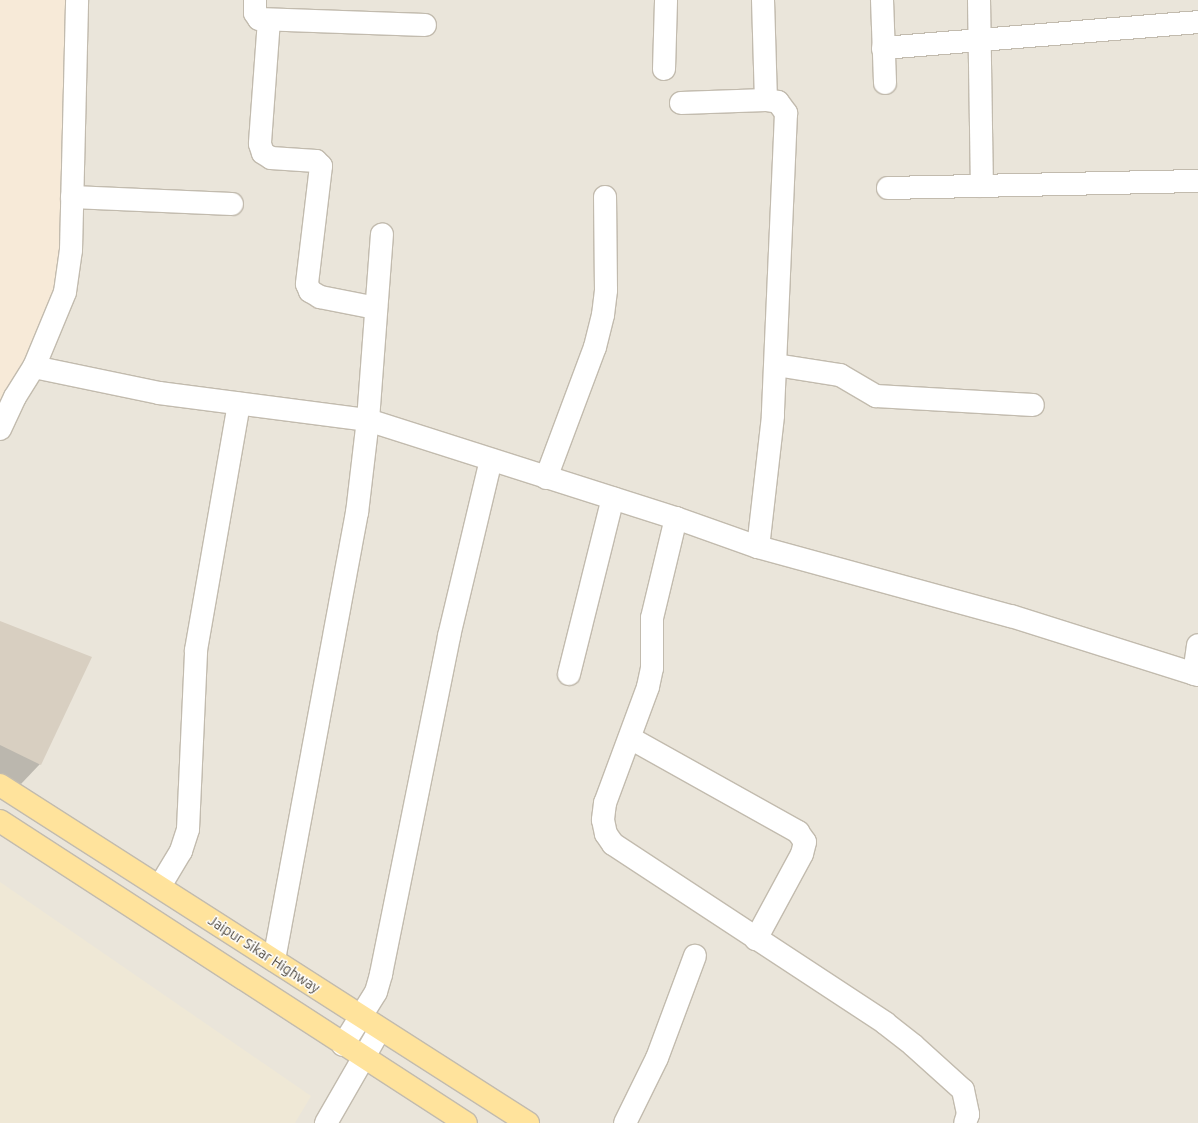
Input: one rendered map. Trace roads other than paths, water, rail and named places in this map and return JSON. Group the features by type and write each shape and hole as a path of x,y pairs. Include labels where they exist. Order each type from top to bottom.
{"main road":[{"name":"Jaipur Sikar Highway","path":"0,785 528,1123"},
{"path":"0,821 343,1045 364,1056 466,1123"}],"street":[{"path":"0,429 15,397 34,367 65,292 71,250 77,0"},
{"path":"254,0 255,13 259,19 425,25"},
{"path":"664,70 666,0"},
{"path":"763,0 766,100"},
{"path":"882,0 885,83"},
{"path":"979,0 982,186"},
{"path":"269,20 260,144 263,153 271,158 316,161 321,166 307,284 310,291 320,298 376,308"},
{"path":"883,48 1198,22"},
{"path":"680,103 766,100 778,102 786,113 773,416 758,547"},
{"path":"888,188 1198,181"},
{"path":"72,197 232,204"},
{"path":"546,478 596,347 603,315 606,290 605,197"},
{"path":"274,960 357,513 368,420 382,236"},
{"path":"776,365 840,376 876,396 1033,405"},
{"path":"34,367 159,393 368,420 546,478 676,518 758,547 1011,616 1196,675 1198,645"},
{"path":"160,886 181,851 188,829 196,650 239,404"},
{"path":"326,1123 364,1056 448,644 491,460"},
{"path":"569,674 613,498"},
{"path":"676,518 652,618 652,668 648,687 605,802 603,820 606,834 613,844 885,1023 944,1071 963,1090 968,1114 965,1123"},
{"path":"630,738 798,832 805,842 802,854 756,939"},
{"path":"625,1123 657,1058 695,956"},
{"path":"343,1045 371,1023"}]}
